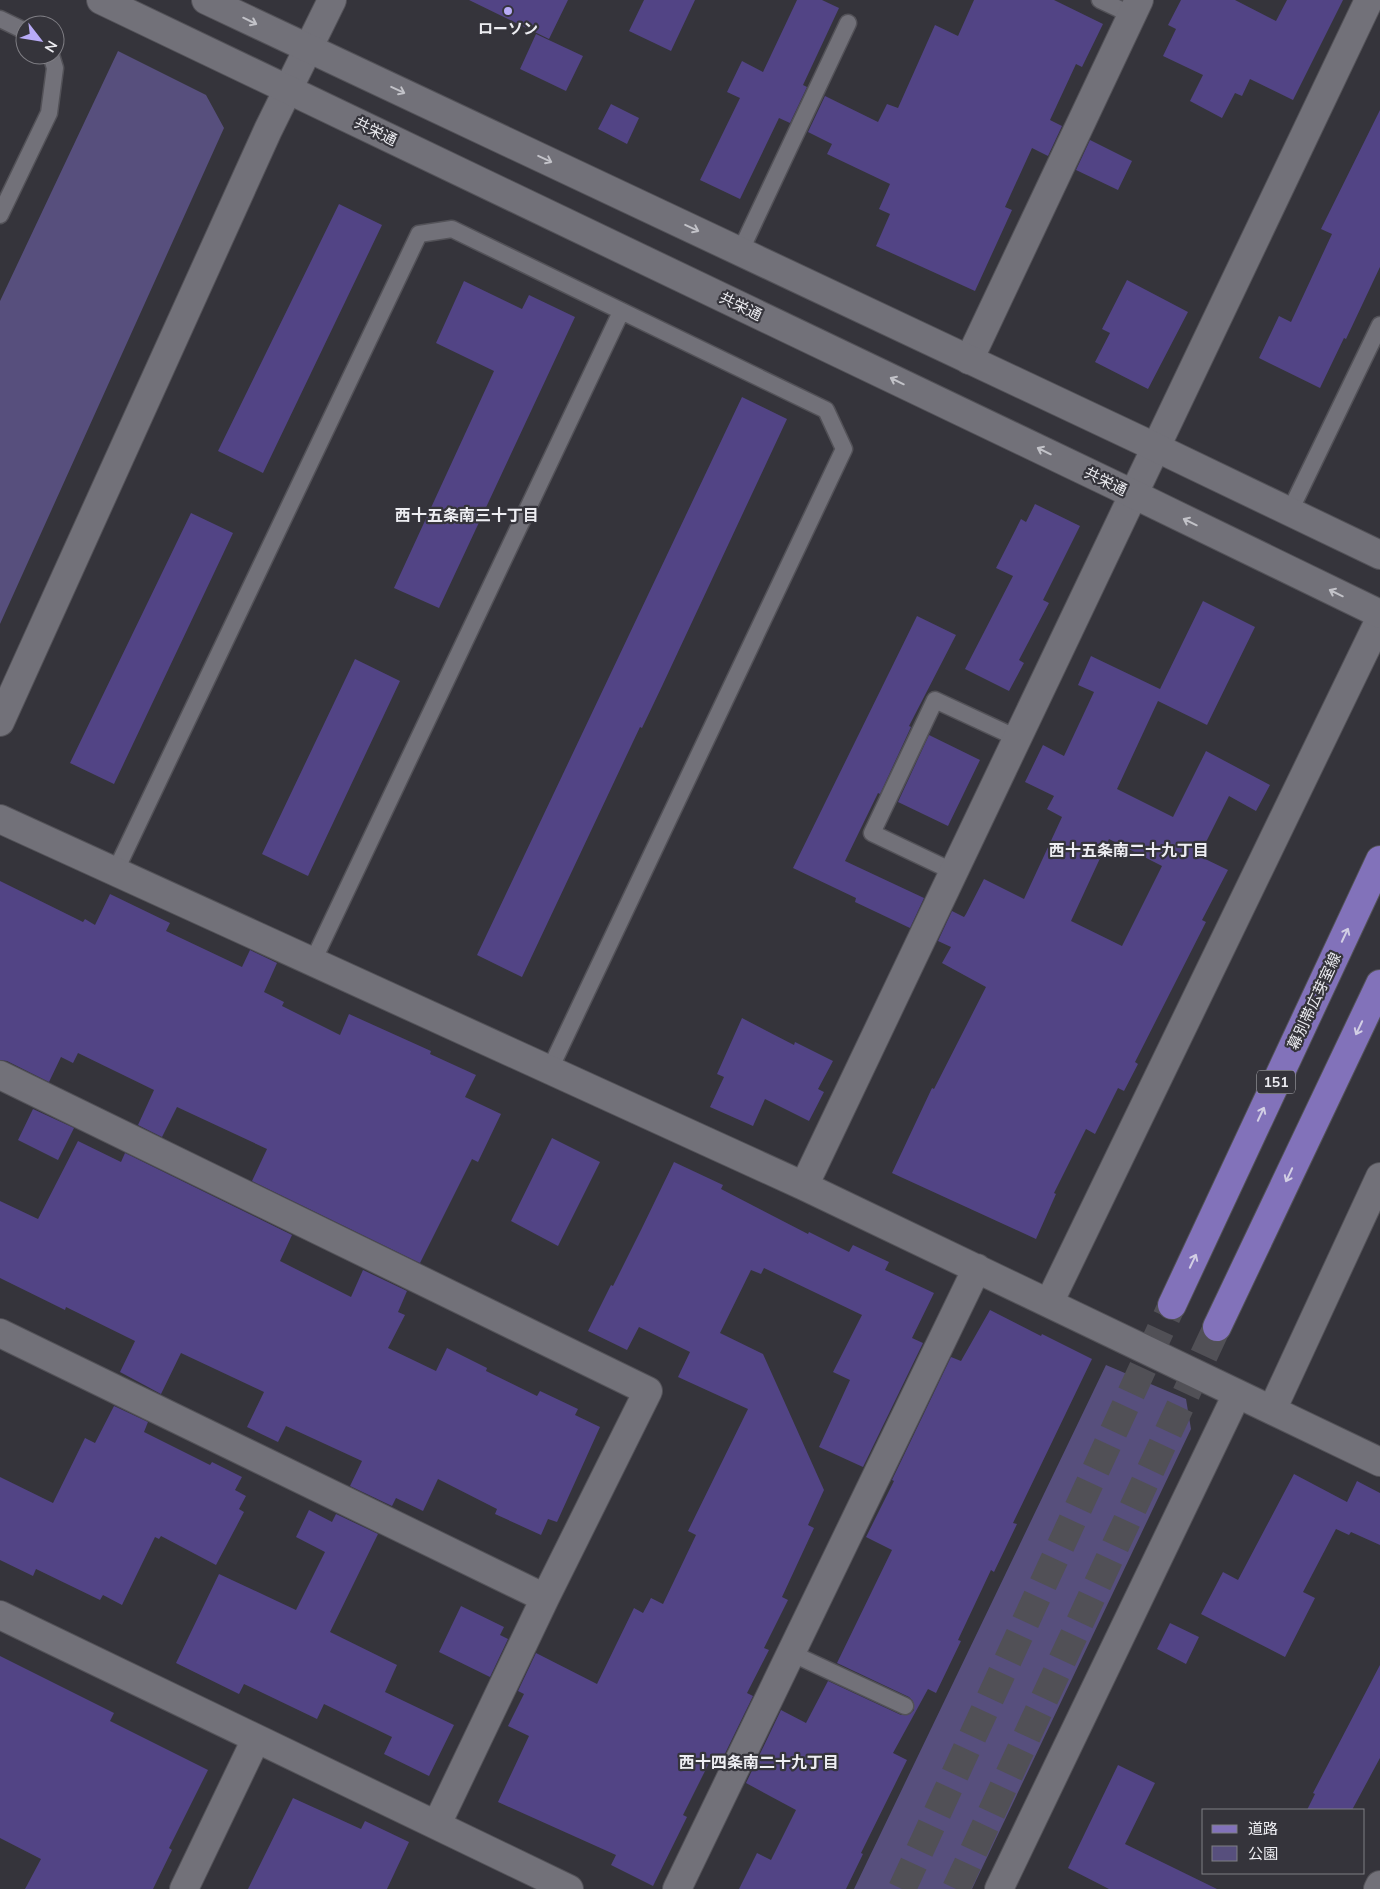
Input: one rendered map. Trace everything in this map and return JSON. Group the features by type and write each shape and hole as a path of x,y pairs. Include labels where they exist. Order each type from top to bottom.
{"main road":[{"name":"幕別帯広芽室線","path":"1172,1305 1380,860"},
{"path":"1217,1327 1380,984"}],"street":[{"name":"共栄通","path":"102,0 1380,614"},
{"path":"206,0 1380,555"},
{"path":"0,722 288,88 332,0"},
{"path":"804,1186 1369,0"},
{"path":"969,360 1136,7"},
{"path":"1049,1303 1380,619"},
{"path":"0,819 116,870 804,1186 1380,1462"},
{"path":"0,1076 648,1391 437,1824"},
{"path":"1272,1410 1380,1177"},
{"path":"677,1889 977,1268"},
{"path":"0,1333 546,1598"},
{"path":"999,1889 1237,1394"},
{"path":"0,1615 569,1889"},
{"path":"184,1889 256,1739"},
{"path":"1378,1889 1380,1885"}],"lane":[{"path":"1100,0 1136,7"},
{"path":"0,19 15,26"},
{"path":"740,252 848,23"},
{"path":"0,215 49,113 54,65"},
{"path":"116,870 419,234 452,229 826,410 844,449 550,1069"},
{"path":"313,961 621,312"},
{"path":"1290,511 1380,325"},
{"path":"954,872 872,833 930,708 935,700 1017,738"},
{"path":"791,1653 905,1706"}],"green space":[{"path":"118,51 206,95 224,128 0,624 0,301"},
{"path":"1106,1365 1186,1399 1191,1429 972,1889 854,1889"}],"building":[{"path":"469,0 568,0 549,39"},
{"path":"644,0 695,0 671,51 629,31"},
{"path":"797,0 822,0 839,8 803,85 807,87 790,123 779,118 740,199 700,180 740,98 727,92 742,61 763,72"},
{"path":"974,0 1054,0 1103,24 1082,67 1076,64 1050,120 1062,126 1048,156 1032,148 1005,207 1012,210 975,291 876,246 890,214 879,209 890,184 827,154 832,144 808,132 825,96 878,122 887,104 898,108 935,25 958,36"},
{"path":"1181,0 1235,0 1276,21 1287,0 1343,0 1293,100 1250,79 1242,96 1235,93 1222,118 1190,101 1203,75 1163,56 1176,29 1168,25"},
{"path":"536,34 583,56 566,91 520,69"},
{"path":"611,104 639,118 627,144 598,129"},
{"path":"1380,110 1380,267 1346,339 1344,338 1320,388 1259,358 1279,316 1291,322 1332,234 1321,229"},
{"path":"1090,140 1132,161 1118,190 1076,170"},
{"path":"339,204 382,225 263,473 218,451"},
{"path":"1127,280 1188,312 1148,389 1095,362 1110,333 1102,329"},
{"path":"464,281 522,309 529,295 575,317 439,608 394,588 494,371 436,343"},
{"path":"742,397 787,419 663,684 642,728 640,727 522,977 477,955"},
{"path":"1035,504 1080,526 1043,600 1049,603 1019,660 1024,663 1009,691 965,669 1013,576 996,568 1021,519 1026,522"},
{"path":"191,513 233,533 114,784 70,763"},
{"path":"1203,601 1255,627 1207,725 1158,701 1117,789 1173,817 1206,751 1270,785 1256,811 1229,796 1199,856 1228,870 1202,920 1206,922 1135,1062 1138,1064 1124,1091 1118,1088 1095,1134 1086,1129 1054,1193 1056,1194 1036,1239 892,1173 932,1088 934,1089 986,987 942,963 951,947 938,941 952,911 964,917 984,879 1024,899 1062,817 1047,809 1054,796 1025,782 1043,745 1064,756 1094,692 1078,685 1091,656 1160,689","holes":["1109,839 1162,866 1122,946 1071,921"]},
{"path":"917,616 956,635 909,726 911,727 880,794 878,793 845,861 924,898 910,928 855,902 856,898 793,868"},
{"path":"355,659 400,681 308,876 262,854"},
{"path":"929,735 980,760 948,826 898,802"},
{"path":"0,881 83,922 85,919 95,925 110,894 170,923 166,931 242,967 250,950 277,963 264,992 284,1002 282,1006 340,1035 349,1014 431,1051 430,1054 476,1075 465,1097 501,1114 478,1162 472,1159 420,1263 252,1181 267,1149 177,1107 162,1137 138,1125 154,1090 78,1053 73,1063 61,1057 49,1082 7,1061 0,1060"},
{"path":"742,1018 794,1045 795,1042 833,1061 818,1089 824,1092 809,1121 765,1099 753,1126 710,1107 724,1077 717,1074"},
{"path":"33,1109 74,1128 58,1160 18,1140"},
{"path":"552,1138 600,1162 558,1246 511,1221"},
{"path":"78,1141 121,1162 125,1153 292,1235 280,1261 351,1297 363,1270 407,1291 398,1312 405,1315 388,1348 436,1371 447,1348 487,1368 486,1371 537,1396 540,1391 578,1409 575,1415 600,1427 557,1522 548,1519 541,1535 495,1514 497,1509 438,1479 423,1511 396,1498 392,1506 350,1486 362,1461 286,1426 278,1442 247,1427 264,1392 181,1353 161,1394 120,1372 135,1341 66,1307 65,1310 0,1278 0,1201 38,1219"},
{"path":"674,1162 723,1185 721,1189 808,1234 809,1232 849,1252 853,1245 889,1262 885,1270 934,1293 912,1338 923,1343 863,1467 819,1447 850,1380 833,1372 862,1315 764,1268 761,1274 751,1270 720,1333 763,1354 824,1490 808,1525 814,1528 782,1597 788,1600 764,1648 769,1650 747,1693 753,1696 718,1768 709,1763 683,1815 687,1817 653,1886 611,1865 616,1855 498,1802 529,1736 508,1726 524,1694 518,1691 536,1653 597,1684 634,1608 643,1613 651,1598 663,1604 696,1535 688,1531 748,1409 678,1377 690,1352 639,1327 627,1350 588,1331 611,1285 613,1286"},
{"path":"990,1310 1092,1359 1013,1523 1017,1524 994,1572 991,1570 958,1640 961,1641 936,1693 928,1689 893,1753 907,1760 861,1853 863,1854 846,1889 739,1889 757,1853 771,1860 796,1810 746,1783 781,1710 806,1723 828,1681 901,1715 910,1714 914,1710 913,1701 909,1697 837,1663 892,1550 866,1537 951,1357 961,1361"},
{"path":"114,1406 148,1422 144,1432 210,1465 212,1462 242,1477 235,1490 246,1496 239,1509 244,1512 216,1565 161,1536 159,1539 155,1537 122,1605 103,1595 100,1600 36,1569 33,1576 0,1560 0,1477 53,1503 85,1438 95,1443"},
{"path":"1294,1474 1347,1502 1357,1481 1380,1493 1380,1545 1351,1532 1349,1535 1336,1529 1303,1592 1315,1598 1285,1657 1201,1614 1223,1572 1238,1580"},
{"path":"309,1510 332,1522 336,1514 378,1534 330,1632 397,1665 385,1692 454,1725 429,1776 384,1754 392,1737 324,1704 317,1719 244,1684 239,1694 176,1663 219,1574 296,1610 325,1552 296,1537"},
{"path":"461,1606 504,1627 500,1635 508,1639 490,1677 439,1652"},
{"path":"1170,1623 1199,1637 1186,1664 1157,1649"},
{"path":"0,1656 114,1713 110,1721 208,1770 169,1848 172,1850 153,1889 25,1889 41,1859 0,1838"},
{"path":"1380,1665 1380,1758 1353,1809 1308,1809 1315,1794 1313,1793"},
{"path":"1118,1765 1155,1783 1125,1844 1217,1889 1109,1889 1068,1868"},
{"path":"293,1798 361,1829 365,1821 409,1842 387,1889 248,1889"}],"tunnel":[{"path":"902,1889 1172,1305"},
{"path":"956,1889 1217,1327"}],"place":[{"name":"ローソン","path":"508,11"}],"district":[{"name":"西十五条南三十丁目","path":"467,515"},
{"name":"西十五条南二十九丁目","path":"1129,850"},
{"name":"西十四条南二十九丁目","path":"759,1762"}]}
